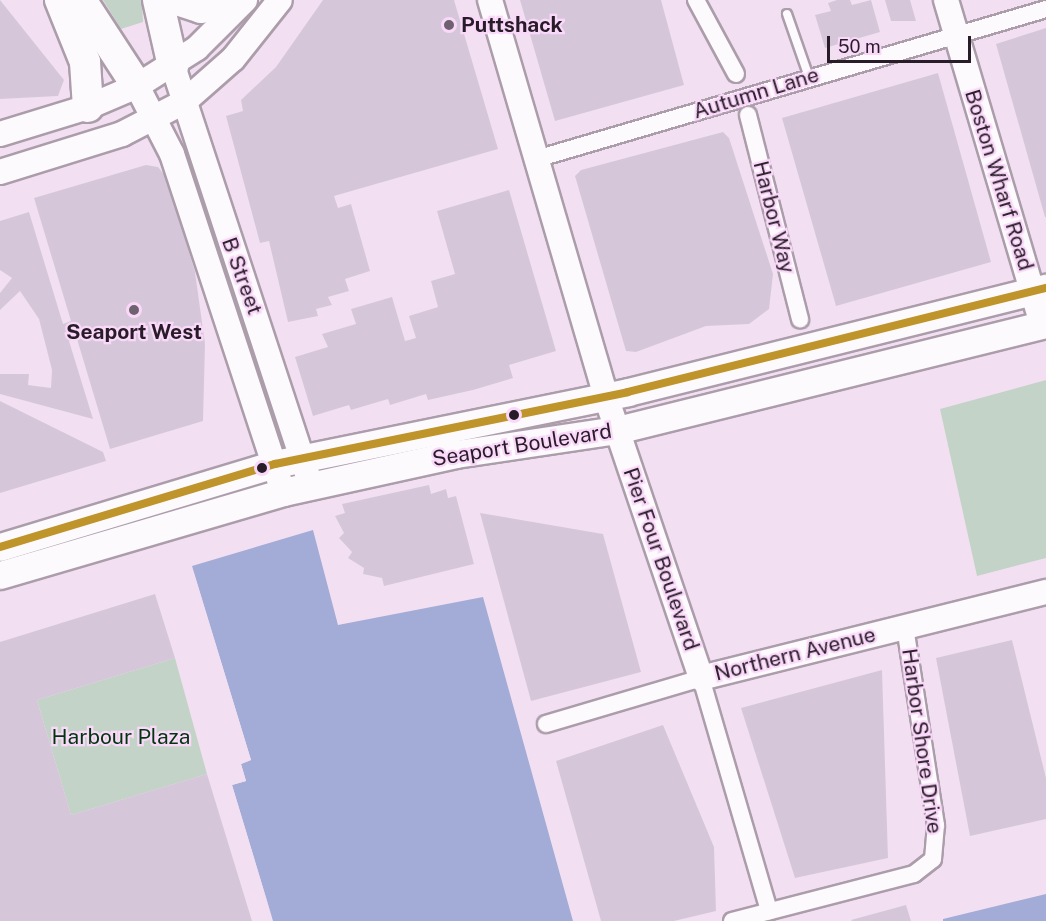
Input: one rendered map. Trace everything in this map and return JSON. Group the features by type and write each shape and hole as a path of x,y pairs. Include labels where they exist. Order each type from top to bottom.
{"highway":[{"path":"60,0 85,62 88,107"},
{"path":"81,0 137,86"},
{"path":"158,0 172,66"},
{"path":"177,0 201,8 230,0"}],"main road":[{"path":"0,134 88,107 137,86 172,66 216,32 245,0"},
{"path":"0,172 122,134 156,119 184,102 233,59 280,0"},
{"name":"Pier Four Boulevard","path":"490,0 606,397 701,678"},
{"name":"Boston Wharf Road","path":"946,0 1039,290 1044,324"},
{"name":"B Street","path":"172,66 310,485"},
{"name":"B Street","path":"137,86 172,154 283,492"},
{"name":"Seaport Boulevard","path":"0,547 275,464 606,397 1039,290"},
{"name":"Seaport Boulevard","path":"0,575 310,485 446,456 617,430 1044,324"},
{"name":"Northern Avenue","path":"701,678 1046,592"}],"street":[{"path":"696,0 736,74"},
{"name":"Autumn Lane","path":"536,159 808,76 1046,9"},
{"name":"Harbor Way","path":"748,115 800,319"},
{"name":"Harbor Shore Drive","path":"732,921 914,874 933,857 936,825 905,627"},
{"name":"Northern Avenue","path":"546,724 701,678"},
{"name":"Pier Four Boulevard","path":"701,678 769,911"}],"lane":[{"path":"787,14 808,76"}],"green space":[{"path":"103,0 142,0 143,22 121,29"},
{"path":"1046,380 1046,558 977,576 940,409"},
{"name":"Harbour Plaza","path":"175,658 207,774 71,815 37,700"}],"water":[{"path":"313,530 338,625 483,597 573,921 273,921 232,785 246,781 241,764 251,760 192,566"},
{"path":"1046,894 1046,921 943,921 943,919"}],"pier":[{"path":"191,564 251,760 241,764 246,781 232,785 273,921 229,785 242,779 238,763 247,758"}],"building":[{"path":"0,0 64,80 58,96 0,99"},
{"path":"323,0 454,0 498,149 334,196 338,208 351,204 370,271 345,279 349,291 328,297 332,305 316,309 318,316 288,322 269,241 260,243 226,116 243,111 241,100 276,67"},
{"path":"520,0 661,0 684,85 555,121"},
{"path":"850,0 852,5 871,0 880,32 825,48 815,15 831,11 828,3"},
{"path":"885,0 910,0 916,21 891,21"},
{"path":"1046,28 1046,217 1045,217 996,44"},
{"path":"938,73 991,262 836,306 782,118"},
{"path":"723,132 729,138 773,274 769,309 749,324 706,326 636,352 626,351 575,176 581,170"},
{"name":"Seaport West","path":"146,165 158,167 167,178 195,272 205,344 203,421 110,449 77,339 69,341 93,419 0,394 0,374 29,374 28,385 51,388 52,370 39,319 20,291 0,310 0,293 12,278 0,270 0,221 29,212 63,324 71,321 34,198"},
{"path":"509,190 556,351 509,365 513,378 473,390 428,400 426,394 390,405 388,399 351,410 349,405 313,416 295,357 328,347 322,334 356,324 351,309 392,297 405,341 416,338 409,316 438,307 431,281 455,274 437,211"},
{"path":"0,401 103,452 106,461 0,493"},
{"path":"429,485 431,494 446,489 448,498 456,496 474,564 384,586 382,578 363,574 364,568 348,558 352,552 339,538 344,533 335,516 345,513 342,504"},
{"path":"480,513 603,534 641,672 531,701"},
{"path":"155,594 175,658 37,700 71,815 207,774 252,921 0,921 0,642"},
{"path":"1012,640 1046,778 1046,819 970,836 936,658"},
{"path":"882,670 888,858 795,878 741,708"},
{"path":"663,725 714,847 716,911 674,921 601,921 556,761"},
{"path":"906,905 911,921 851,920"}],"transit line":[{"path":"0,547 275,464 628,392 1046,288"}],"place":[{"name":"Puttshack","path":"449,25"},
{"name":"Seaport West","path":"134,310"}]}
